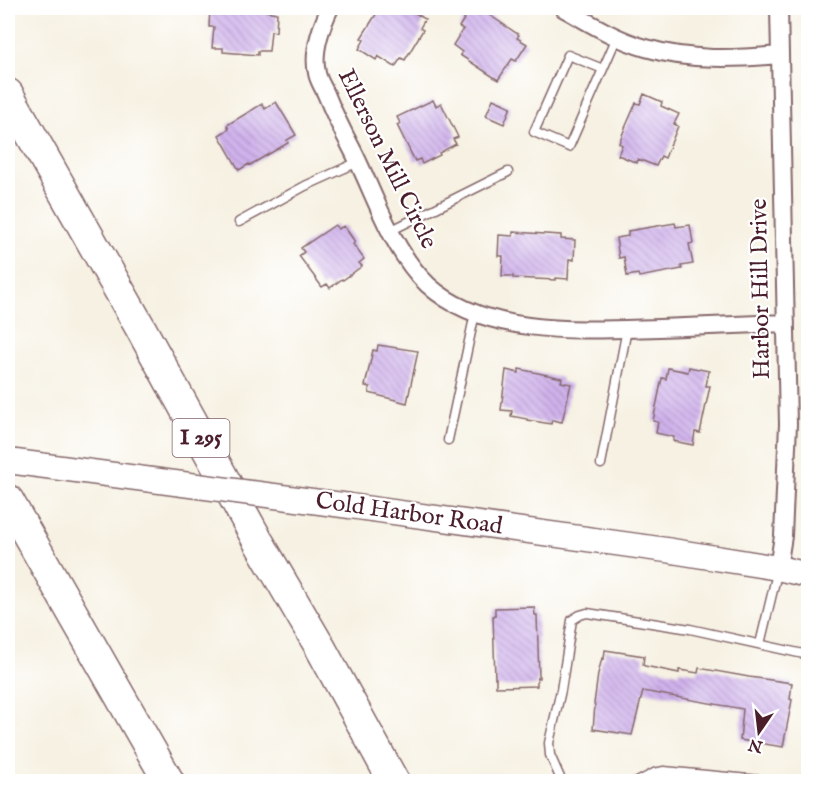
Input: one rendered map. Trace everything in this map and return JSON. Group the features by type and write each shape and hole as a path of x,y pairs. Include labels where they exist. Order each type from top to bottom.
{"highway":[{"name":"I 295","path":"8,94 394,782"},
{"path":"8,500 168,782"}],"main road":[{"name":"Cold Harbor Road","path":"8,461 666,550 808,575"}],"street":[{"name":"Ellerson Mill Circle","path":"330,8 316,52 317,74 390,231 411,266 429,285 455,305 495,319 556,329 786,323"},
{"path":"563,8 583,13 617,37 645,48 704,58 780,55"},
{"name":"Harbor Hill Drive","path":"778,568 783,536 788,424 779,8"}],"lane":[{"path":"603,69 568,55 534,132 569,147 617,37"},
{"path":"239,222 305,186 358,162"},
{"path":"390,231 508,172"},
{"path":"448,440 475,313"},
{"path":"601,464 627,328"},
{"path":"760,644 778,568"},
{"path":"562,782 550,755 549,743 561,690 572,620 580,615 587,614 690,629 808,656"},
{"path":"637,782 654,773 664,771 782,782"},
{"path":"804,781 808,773"}],"building":[{"path":"210,8 266,8 266,11 277,13 276,32 271,31 269,51 258,51 258,55 223,52 223,48 212,48 214,27 209,27"},
{"path":"380,8 407,8 425,19 420,28 423,30 405,60 401,58 395,67 378,56 376,60 359,49 364,40 361,38"},
{"path":"470,9 479,15 482,10 519,35 517,38 527,44 516,61 512,59 498,80 460,55 462,52 453,45 463,29 459,27"},
{"path":"644,94 662,102 661,106 679,114 674,124 678,126 665,158 661,156 656,166 638,159 637,163 618,155 622,145 619,143 625,128 636,103 640,104"},
{"path":"493,99 511,107 504,124 486,116"},
{"path":"433,100 436,106 441,103 458,137 453,139 456,144 422,164 420,159 415,161 397,125 400,123 397,117"},
{"path":"276,102 296,135 287,140 288,143 239,170 219,135 229,129 227,125 262,104 265,109"},
{"path":"675,223 676,227 690,225 693,243 689,244 693,264 681,266 682,269 639,277 638,274 627,276 624,257 619,258 616,238 628,236 628,231"},
{"path":"335,225 338,229 344,226 364,259 359,263 362,266 343,280 330,288 327,284 322,287 299,256 304,252 301,248"},
{"path":"513,232 561,235 561,239 575,240 574,260 569,259 568,279 502,276 503,256 498,256 499,235 513,236"},
{"path":"378,345 418,351 407,403 369,393 370,387 365,386 373,350 377,351"},
{"path":"689,367 709,371 706,386 710,386 700,433 695,432 693,445 673,441 674,437 656,433 658,422 653,421 662,378 666,379 668,368 688,372"},
{"path":"519,369 562,378 561,382 571,384 562,422 552,420 551,424 527,420 511,416 512,411 501,410 506,370 519,373"},
{"path":"534,607 535,615 537,615 539,678 537,678 537,686 496,687 493,616 495,616 495,608"},
{"path":"605,650 644,656 643,665 645,666 679,673 679,670 698,673 699,668 792,683 790,699 792,700 783,747 740,740 743,709 643,691 632,735 593,729 598,674"}]}
